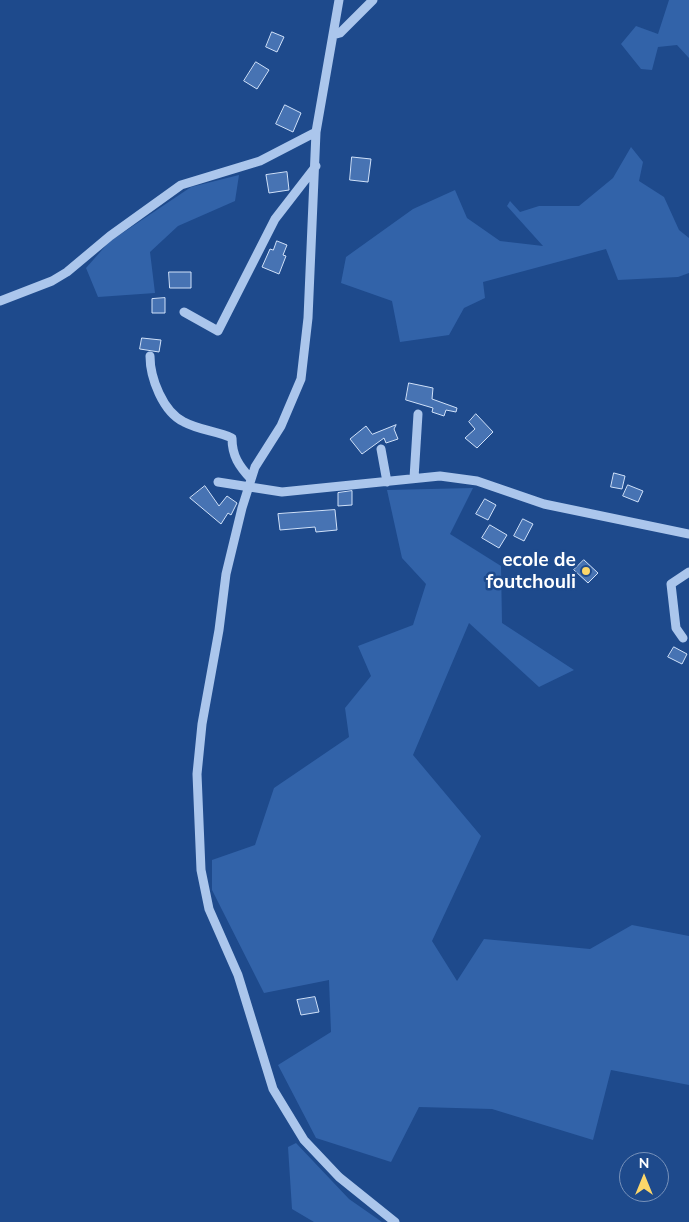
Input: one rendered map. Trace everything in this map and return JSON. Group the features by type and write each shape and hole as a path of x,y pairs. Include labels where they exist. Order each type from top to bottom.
{"street":[{"path":"339,0 316,132 308,318 301,379 280,426 259,459 250,482 226,574 219,630 202,724 198,774 204,888 209,909 238,975 273,1089 304,1140 339,1177 395,1222"},
{"path":"333,35 340,33 373,0"},
{"path":"0,301 52,281 67,272 110,236 181,185 260,161 316,132"},
{"path":"184,312 218,331 274,219 316,166"},
{"path":"150,356 150,369 167,408 183,422 232,438 232,451 250,482"},
{"path":"414,478 418,414"},
{"path":"381,450 387,482"},
{"path":"218,482 250,482 282,492 440,476 465,478 544,504 689,534"},
{"path":"683,638 676,628 671,584 689,572"}],"shaded area":[{"path":"669,0 689,0 689,58 677,45 658,47 652,70 641,69 621,44 636,26 658,34"},
{"path":"631,147 643,162 639,181 664,197 679,230 689,238 689,273 678,277 618,280 606,249 483,282 485,298 464,308 449,335 400,342 392,301 341,283 346,257 413,209 455,190 467,218 500,241 543,246 507,206 510,201 520,212 539,206 579,206 613,178"},
{"path":"239,175 235,201 178,226 150,252 155,293 98,297 86,268 109,242 191,187"},
{"path":"473,488 450,534 501,566 502,623 574,670 539,687 469,623 413,755 481,836 432,941 457,981 484,939 590,949 632,925 689,936 689,1085 611,1070 593,1140 492,1109 419,1107 391,1162 316,1138 278,1065 331,1032 329,980 264,993 212,890 212,860 255,845 274,788 349,737 345,708 371,676 358,646 413,625 426,584 402,558 387,490"},
{"path":"296,1143 349,1199 382,1222 314,1222 292,1209 288,1147"}],"building":[{"path":"272,32 284,37 277,52 266,47"},
{"path":"256,62 269,70 257,89 244,81"},
{"path":"285,105 301,113 293,132 276,124"},
{"path":"352,157 371,159 368,182 350,180"},
{"path":"287,172 289,190 269,193 266,175"},
{"path":"277,241 287,245 283,255 286,256 279,274 262,267 270,249 273,250"},
{"path":"169,272 191,272 191,288 170,288"},
{"path":"165,298 165,313 152,313 152,299"},
{"path":"142,338 161,340 159,352 140,349"},
{"path":"409,383 433,388 432,399 457,408 456,412 446,410 444,416 432,412 433,408 406,400"},
{"path":"476,414 493,432 477,448 465,438 475,429 469,422"},
{"path":"396,425 394,429 398,439 386,443 384,438 362,454 350,439 366,426 372,434"},
{"path":"614,473 625,476 622,489 611,487"},
{"path":"628,485 643,491 638,502 623,496"},
{"path":"205,486 219,506 227,496 237,503 231,515 228,513 221,524 190,498"},
{"path":"352,491 352,505 338,506 338,493"},
{"path":"485,499 496,505 488,520 476,514"},
{"path":"335,510 337,530 316,532 315,527 280,530 278,514"},
{"path":"523,519 533,524 524,541 514,536"},
{"path":"490,525 507,535 499,548 482,538"},
{"name":"ecole de foutchouli","path":"584,560 598,573 588,583 574,570"},
{"path":"674,647 687,654 682,664 668,657"},
{"path":"315,997 319,1012 301,1015 297,1000"}],"place":[{"name":"ecole de foutchouli","path":"586,571"}]}
